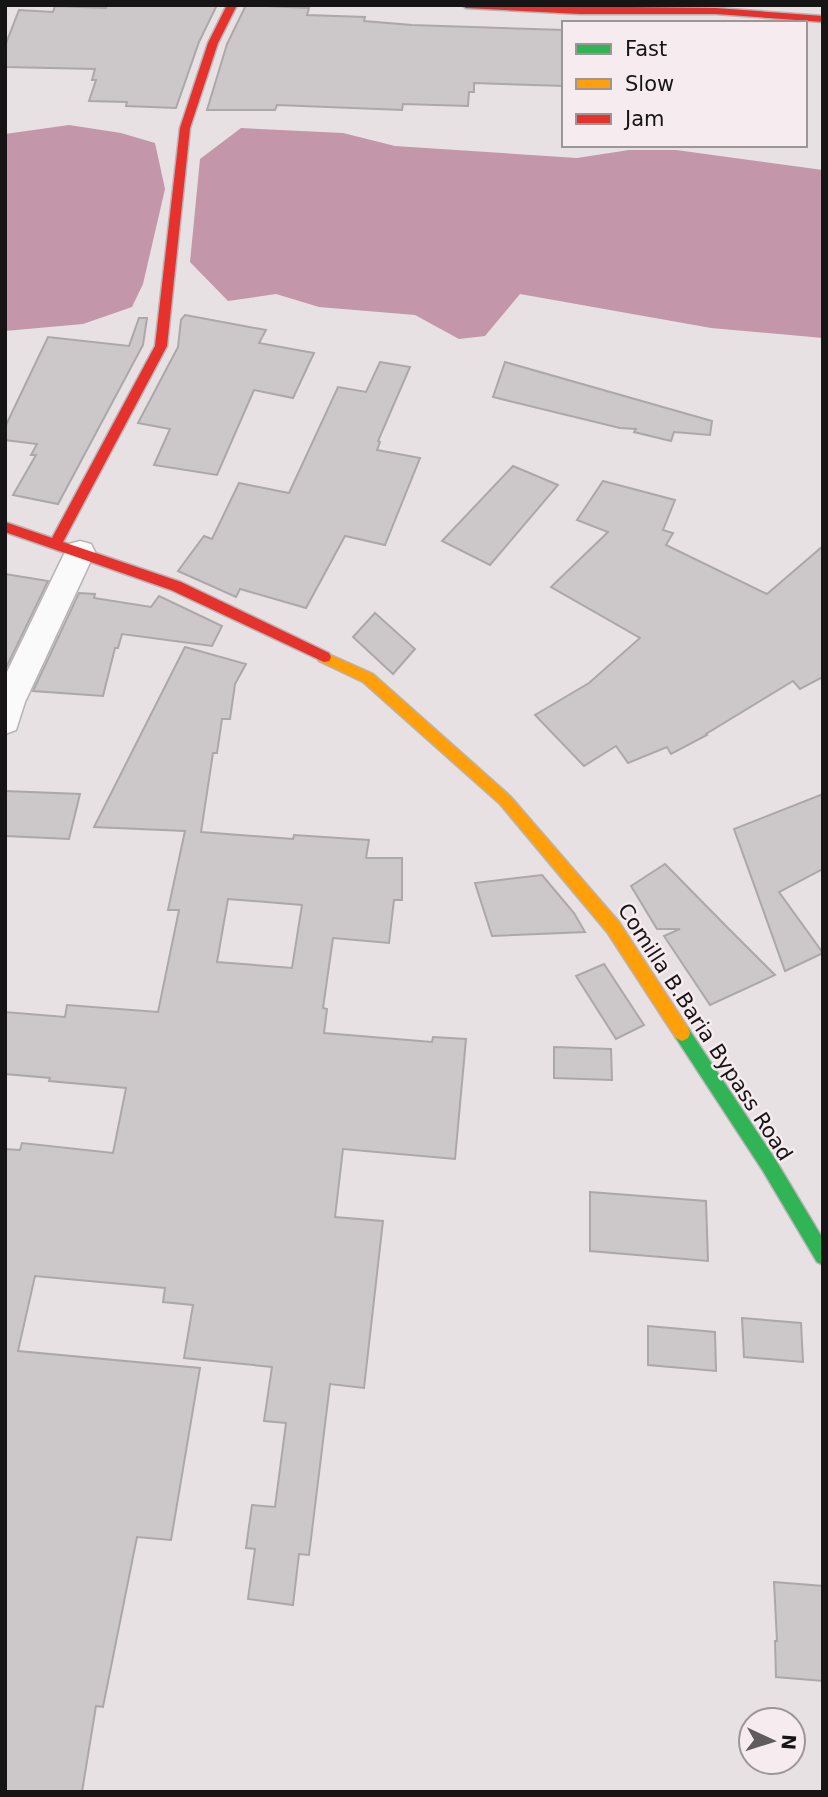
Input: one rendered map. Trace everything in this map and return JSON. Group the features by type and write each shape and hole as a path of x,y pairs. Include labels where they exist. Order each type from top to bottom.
{"main road":[{"path":"68,548 161,346 185,128 213,43 232,5"},
{"path":"466,5 580,11 716,11 823,19"},
{"name":"Comilla B.Baria Bypass Road","path":"5,527 176,586 368,678 505,800 613,927 769,1165 823,1256"}],"street":[{"path":"5,721 9,702 68,548"}],"shaded area":[{"path":"69,125 121,133 155,143 165,189 143,284 132,307 83,324 5,331 5,134"},
{"path":"241,128 343,133 395,146 577,158 629,150 676,150 823,170 823,338 711,328 520,294 485,336 459,339 415,315 319,307 276,294 228,301 190,262 200,159"}],"building":[{"path":"107,5 217,5 199,42 176,108 89,101 96,80 92,80 95,69 5,67 5,46 19,10 53,12 55,6 106,8"},
{"path":"246,5 309,8 307,15 365,17 364,21 412,25 562,30 562,86 474,83 474,92 469,92 468,106 403,104 402,110 277,105 275,110 207,110 227,44"},
{"path":"185,315 266,330 259,343 314,353 293,398 254,390 217,475 154,465 170,429 138,423 178,347 181,320"},
{"path":"139,318 147,318 143,345 58,504 13,495 36,455 31,455 37,444 5,440 5,427 48,337 129,346"},
{"path":"380,362 410,367 378,441 377,450 420,458 385,545 345,536 306,608 240,589 236,597 178,571 204,536 212,539 239,483 289,493 338,387 366,392"},
{"path":"505,362 712,421 710,435 674,432 671,441 634,432 636,429 620,428 493,397"},
{"path":"513,466 558,485 490,565 442,541"},
{"path":"603,481 675,500 663,530 673,533 666,545 767,594 823,546 823,677 800,689 793,681 707,735 671,754 667,747 628,763 616,746 584,766 535,715 589,683 640,638 551,587 608,532 577,520"},
{"path":"5,574 48,581 7,666 5,666"},
{"path":"79,593 151,607 159,596 222,626 212,646 122,634 118,648 115,648 103,696 33,691"},
{"path":"375,613 415,649 393,674 353,637"},
{"path":"185,647 246,664 235,684 230,719 222,719 217,753 213,753 201,832 293,839 294,835 369,840 366,858 402,858 402,900 394,900 389,943 333,938 323,1008 327,1009 324,1033 432,1042 433,1037 466,1039 455,1159 343,1149 335,1217 383,1221 364,1388 330,1384 309,1555 299,1554 293,1605 248,1599 255,1549 246,1548 252,1505 275,1507 286,1423 264,1421 272,1367 184,1358 193,1305 163,1302 165,1288 35,1276 18,1351 200,1368 171,1540 137,1537 103,1707 96,1706 82,1792 5,1792 5,1149 20,1150 22,1143 113,1153 126,1088 5,1074 5,1012 65,1017 67,1005 158,1012 179,910 168,910 185,831 94,827","holes":["228,899 302,905 292,968 217,962"]},
{"path":"5,791 80,794 69,839 5,836"},
{"path":"823,794 823,869 779,892 823,953 785,971 734,829"},
{"path":"665,864 775,975 710,1005 664,936 680,929 657,929 631,886"},
{"path":"542,875 574,913 585,932 492,936 475,883"},
{"path":"604,964 644,1025 616,1039 576,976"},
{"path":"554,1047 611,1049 612,1080 554,1078"},
{"path":"590,1192 706,1201 708,1261 590,1251"},
{"path":"742,1318 801,1323 803,1362 744,1357"},
{"path":"648,1326 715,1332 716,1371 648,1365"},
{"path":"774,1582 823,1586 823,1681 776,1677"}],"traffic: fast":[{"path":"682,1033 769,1165 823,1256"}],"traffic: slow":[{"path":"324,657 368,678 505,800 613,927 682,1033"}],"traffic: jam":[{"path":"56,543 161,346 185,128 213,43 232,5"},
{"path":"466,5 580,11 716,11 823,19"},
{"path":"5,527 176,586 324,657"}]}
